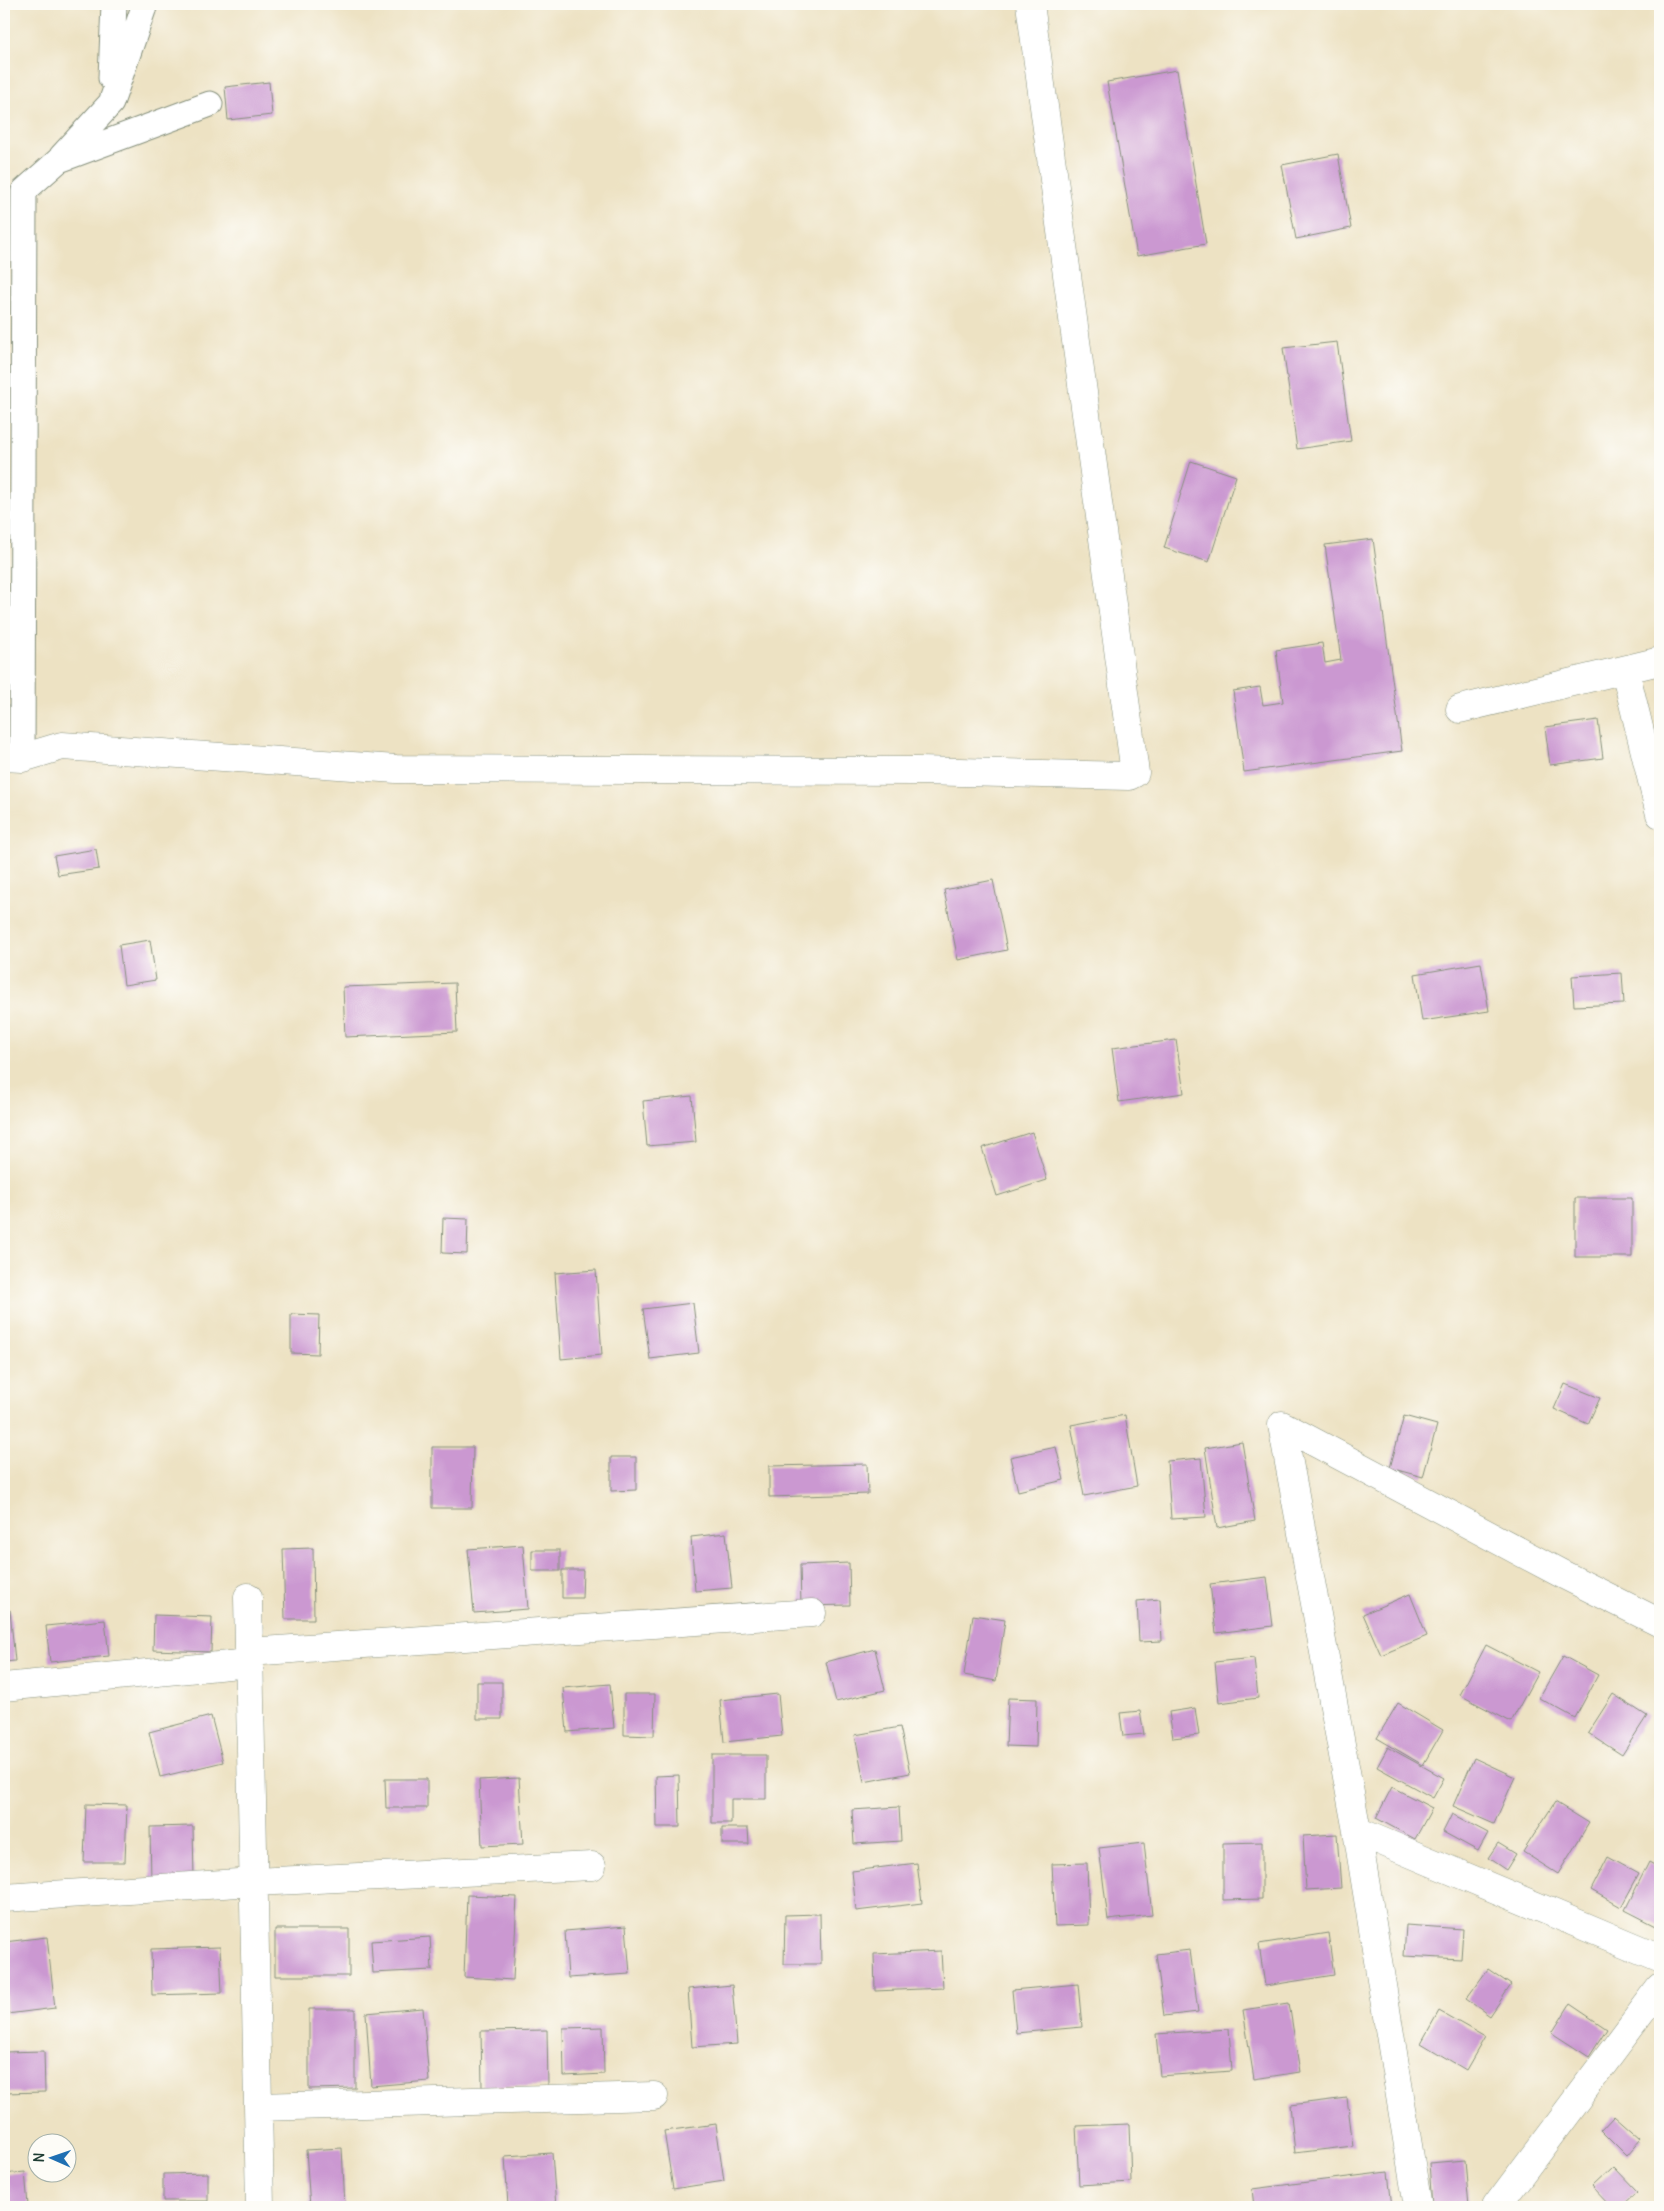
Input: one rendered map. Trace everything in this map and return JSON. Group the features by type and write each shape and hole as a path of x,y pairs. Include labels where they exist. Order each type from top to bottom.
{"street":[{"path":"13,758 62,746 396,769 908,771 1129,776 1135,772 1030,4"},
{"path":"1460,709 1660,661"},
{"path":"1625,670 1660,814"},
{"path":"1418,2207 1357,1831 1282,1425 1562,1574 1660,1623"},
{"path":"248,1597 260,2207"},
{"path":"4,1687 249,1657 812,1613"},
{"path":"1357,1831 1660,1958"},
{"path":"4,1898 254,1882 592,1866"},
{"path":"1496,2207 1660,1988"},
{"path":"258,2107 654,2096"}],"lane":[{"path":"111,103 114,4"},
{"path":"13,758 24,191 59,160 111,103 145,4"},
{"path":"59,160 210,104"}],"building":[{"path":"1177,70 1206,244 1137,256 1107,82"},
{"path":"269,82 272,115 228,120 225,87"},
{"path":"1338,154 1351,228 1296,239 1282,165"},
{"path":"1337,342 1351,441 1297,449 1283,348"},
{"path":"1191,461 1236,476 1209,562 1164,548"},
{"path":"1373,539 1402,751 1244,772 1233,691 1260,687 1263,705 1283,702 1276,650 1322,643 1325,663 1341,660 1325,545"},
{"path":"1598,720 1603,758 1550,765 1545,727"},
{"path":"96,849 99,869 58,875 54,856"},
{"path":"993,880 1007,950 958,960 944,890"},
{"path":"150,940 156,980 124,985 119,945"},
{"path":"1481,963 1489,1011 1422,1021 1415,974"},
{"path":"1622,973 1624,1004 1574,1006 1572,976"},
{"path":"455,983 457,1032 345,1037 343,987"},
{"path":"1176,1040 1184,1093 1119,1102 1112,1048"},
{"path":"692,1096 696,1142 647,1146 643,1101"},
{"path":"1032,1132 1047,1180 997,1196 982,1148"},
{"path":"1575,1198 1632,1198 1632,1257 1575,1257"},
{"path":"443,1218 468,1219 467,1254 442,1253"},
{"path":"596,1270 602,1355 561,1359 555,1273"},
{"path":"693,1303 699,1353 650,1359 643,1309"},
{"path":"291,1314 319,1315 318,1354 291,1353"},
{"path":"1565,1384 1600,1398 1588,1424 1554,1409"},
{"path":"1125,1415 1137,1486 1084,1496 1071,1425"},
{"path":"1404,1416 1437,1425 1423,1477 1390,1468"},
{"path":"1242,1442 1255,1521 1217,1528 1205,1448"},
{"path":"432,1447 473,1447 472,1508 432,1508"},
{"path":"1056,1447 1064,1480 1018,1491 1010,1457"},
{"path":"611,1457 636,1457 636,1490 611,1491"},
{"path":"1201,1458 1206,1517 1171,1519 1167,1461"},
{"path":"867,1464 868,1494 769,1497 769,1466"},
{"path":"726,1533 732,1588 695,1591 691,1537"},
{"path":"523,1545 528,1609 474,1613 468,1549"},
{"path":"313,1548 314,1619 285,1619 283,1549"},
{"path":"532,1550 560,1550 560,1571 532,1571"},
{"path":"849,1563 850,1605 801,1606 800,1565"},
{"path":"562,1570 583,1570 582,1598 562,1598"},
{"path":"1267,1577 1273,1626 1216,1633 1210,1584"},
{"path":"1410,1594 1427,1636 1381,1655 1363,1614"},
{"path":"1160,1599 1162,1641 1139,1642 1137,1601"},
{"path":"10,1610 15,1661 4,1662 4,1611"},
{"path":"154,1615 212,1617 211,1652 153,1650"},
{"path":"973,1615 1005,1620 996,1681 964,1675"},
{"path":"105,1620 109,1656 50,1662 46,1626"},
{"path":"1486,1645 1538,1672 1511,1722 1460,1695"},
{"path":"875,1649 885,1690 836,1702 826,1662"},
{"path":"1563,1656 1598,1675 1575,1718 1539,1698"},
{"path":"1254,1658 1258,1698 1219,1703 1215,1662"},
{"path":"477,1682 502,1682 502,1719 477,1719"},
{"path":"610,1684 614,1728 567,1732 563,1688"},
{"path":"624,1694 655,1694 654,1736 624,1735"},
{"path":"778,1694 782,1736 724,1742 720,1700"},
{"path":"1613,1694 1647,1716 1622,1755 1588,1733"},
{"path":"1008,1698 1037,1699 1036,1747 1006,1746"},
{"path":"1398,1703 1443,1730 1423,1765 1377,1738"},
{"path":"1195,1708 1199,1735 1173,1738 1169,1712"},
{"path":"1140,1711 1144,1734 1123,1736 1120,1713"},
{"path":"211,1716 223,1762 160,1777 149,1732"},
{"path":"900,1727 910,1773 864,1782 855,1735"},
{"path":"1388,1747 1444,1778 1433,1798 1377,1767"},
{"path":"712,1755 766,1755 766,1799 731,1799 731,1823 712,1823"},
{"path":"1474,1758 1515,1777 1494,1824 1453,1806"},
{"path":"679,1775 680,1827 657,1827 656,1776"},
{"path":"519,1778 523,1844 482,1846 479,1780"},
{"path":"385,1779 427,1779 427,1808 386,1808"},
{"path":"1392,1787 1432,1808 1415,1839 1376,1818"},
{"path":"1555,1802 1589,1823 1558,1874 1523,1852"},
{"path":"86,1804 127,1805 125,1862 84,1862"},
{"path":"899,1807 901,1841 854,1844 852,1810"},
{"path":"1452,1814 1488,1833 1478,1851 1443,1832"},
{"path":"193,1826 194,1880 151,1882 150,1827"},
{"path":"722,1828 748,1828 749,1844 722,1844"},
{"path":"1337,1834 1341,1888 1306,1890 1303,1836"},
{"path":"1262,1842 1262,1899 1223,1900 1223,1843"},
{"path":"1144,1843 1152,1915 1108,1920 1099,1848"},
{"path":"1498,1843 1516,1854 1506,1870 1488,1858"},
{"path":"1608,1857 1639,1874 1621,1907 1591,1890"},
{"path":"1649,1862 1660,1868 1660,1928 1625,1910"},
{"path":"917,1863 922,1903 856,1911 852,1871"},
{"path":"1087,1863 1089,1925 1055,1926 1052,1864"},
{"path":"467,1895 517,1897 513,1980 464,1977"},
{"path":"820,1914 821,1964 784,1964 785,1915"},
{"path":"1406,1925 1463,1929 1461,1959 1404,1956"},
{"path":"626,1926 630,1974 568,1978 565,1931"},
{"path":"275,1929 349,1929 349,1976 275,1976"},
{"path":"1328,1933 1334,1975 1265,1986 1259,1944"},
{"path":"47,1937 55,2008 7,2014 4,1982 4,1942"},
{"path":"430,1937 432,1970 373,1973 371,1941"},
{"path":"220,1947 222,1993 152,1995 151,1949"},
{"path":"1190,1950 1198,2012 1164,2016 1156,1954"},
{"path":"941,1951 943,1988 875,1991 874,1954"},
{"path":"1488,1969 1511,1985 1490,2016 1466,1999"},
{"path":"1078,1984 1082,2027 1016,2033 1012,1990"},
{"path":"732,1985 737,2044 692,2047 688,1989"},
{"path":"1289,2003 1300,2072 1254,2079 1243,2010"},
{"path":"1570,2004 1607,2029 1589,2057 1552,2033"},
{"path":"423,2008 429,2081 371,2086 366,2013"},
{"path":"309,2009 355,2009 355,2088 309,2089"},
{"path":"1439,2011 1485,2037 1466,2070 1421,2043"},
{"path":"603,2027 604,2074 564,2076 563,2028"},
{"path":"1229,2029 1232,2071 1160,2076 1156,2034"},
{"path":"547,2030 548,2086 482,2087 481,2031"},
{"path":"44,2051 45,2092 4,2093 4,2052"},
{"path":"1347,2098 1353,2146 1295,2153 1290,2105"},
{"path":"1614,2116 1641,2140 1627,2156 1601,2130"},
{"path":"716,2124 724,2181 673,2189 664,2131"},
{"path":"1129,2124 1131,2182 1079,2185 1076,2126"},
{"path":"342,2148 345,2207 310,2207 306,2150"},
{"path":"552,2153 556,2207 508,2207 505,2156"},
{"path":"1465,2160 1469,2207 1432,2207 1429,2163"},
{"path":"1614,2167 1637,2191 1620,2207 1612,2207 1593,2187"},
{"path":"25,2172 28,2205 4,2207 4,2174"},
{"path":"1388,2172 1392,2207 1254,2207 1252,2189"},
{"path":"208,2173 208,2201 163,2201 163,2174"}]}
